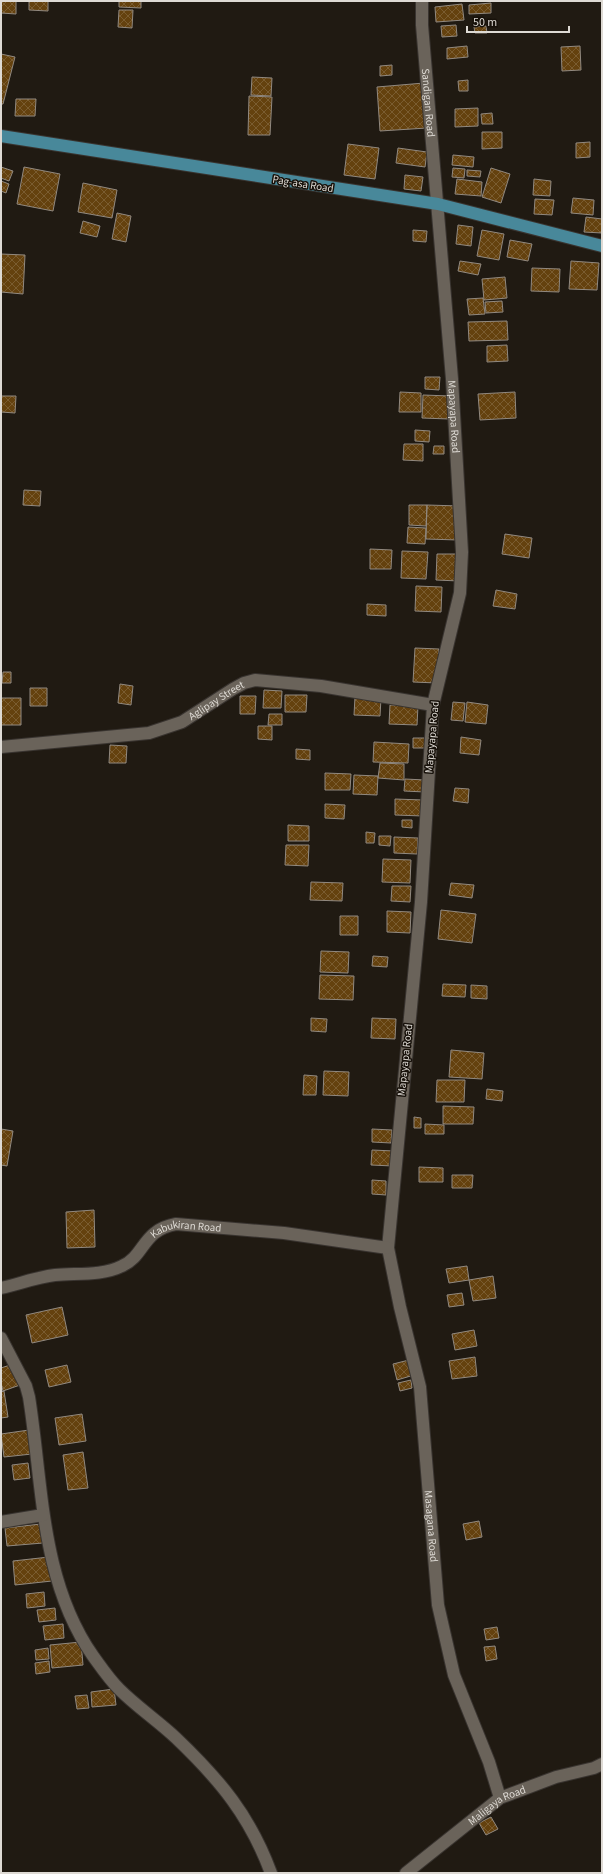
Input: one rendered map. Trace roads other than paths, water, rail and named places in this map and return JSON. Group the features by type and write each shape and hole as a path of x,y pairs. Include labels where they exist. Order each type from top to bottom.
{"main road":[{"name":"Pag-asa Road","path":"1,136 438,204 602,246"}],"street":[{"name":"Sandigan Road","path":"422,1 422,25 438,204"},
{"name":"Mapayapa Road","path":"388,1248 421,902 433,706 460,593 462,552 438,204"},
{"name":"Aglipay Street","path":"1,747 149,733 182,722 244,682 255,680 321,686 433,706"},
{"name":"Kabukiran Road","path":"1,1288 54,1275 117,1269 130,1261 156,1231 166,1226 176,1224 284,1233 388,1248"},
{"name":"Masagana Road","path":"388,1248 400,1307 420,1387 437,1590 441,1620 454,1675 489,1762 500,1798"},
{"path":"1,1338 26,1386 29,1398 43,1515 58,1583 77,1629 92,1655 119,1689 176,1738 221,1785 242,1813 261,1847 271,1873"},
{"path":"1,1522 43,1515"},
{"name":"Maligaya Road","path":"406,1873 500,1798 556,1777 594,1768 602,1764"}]}
